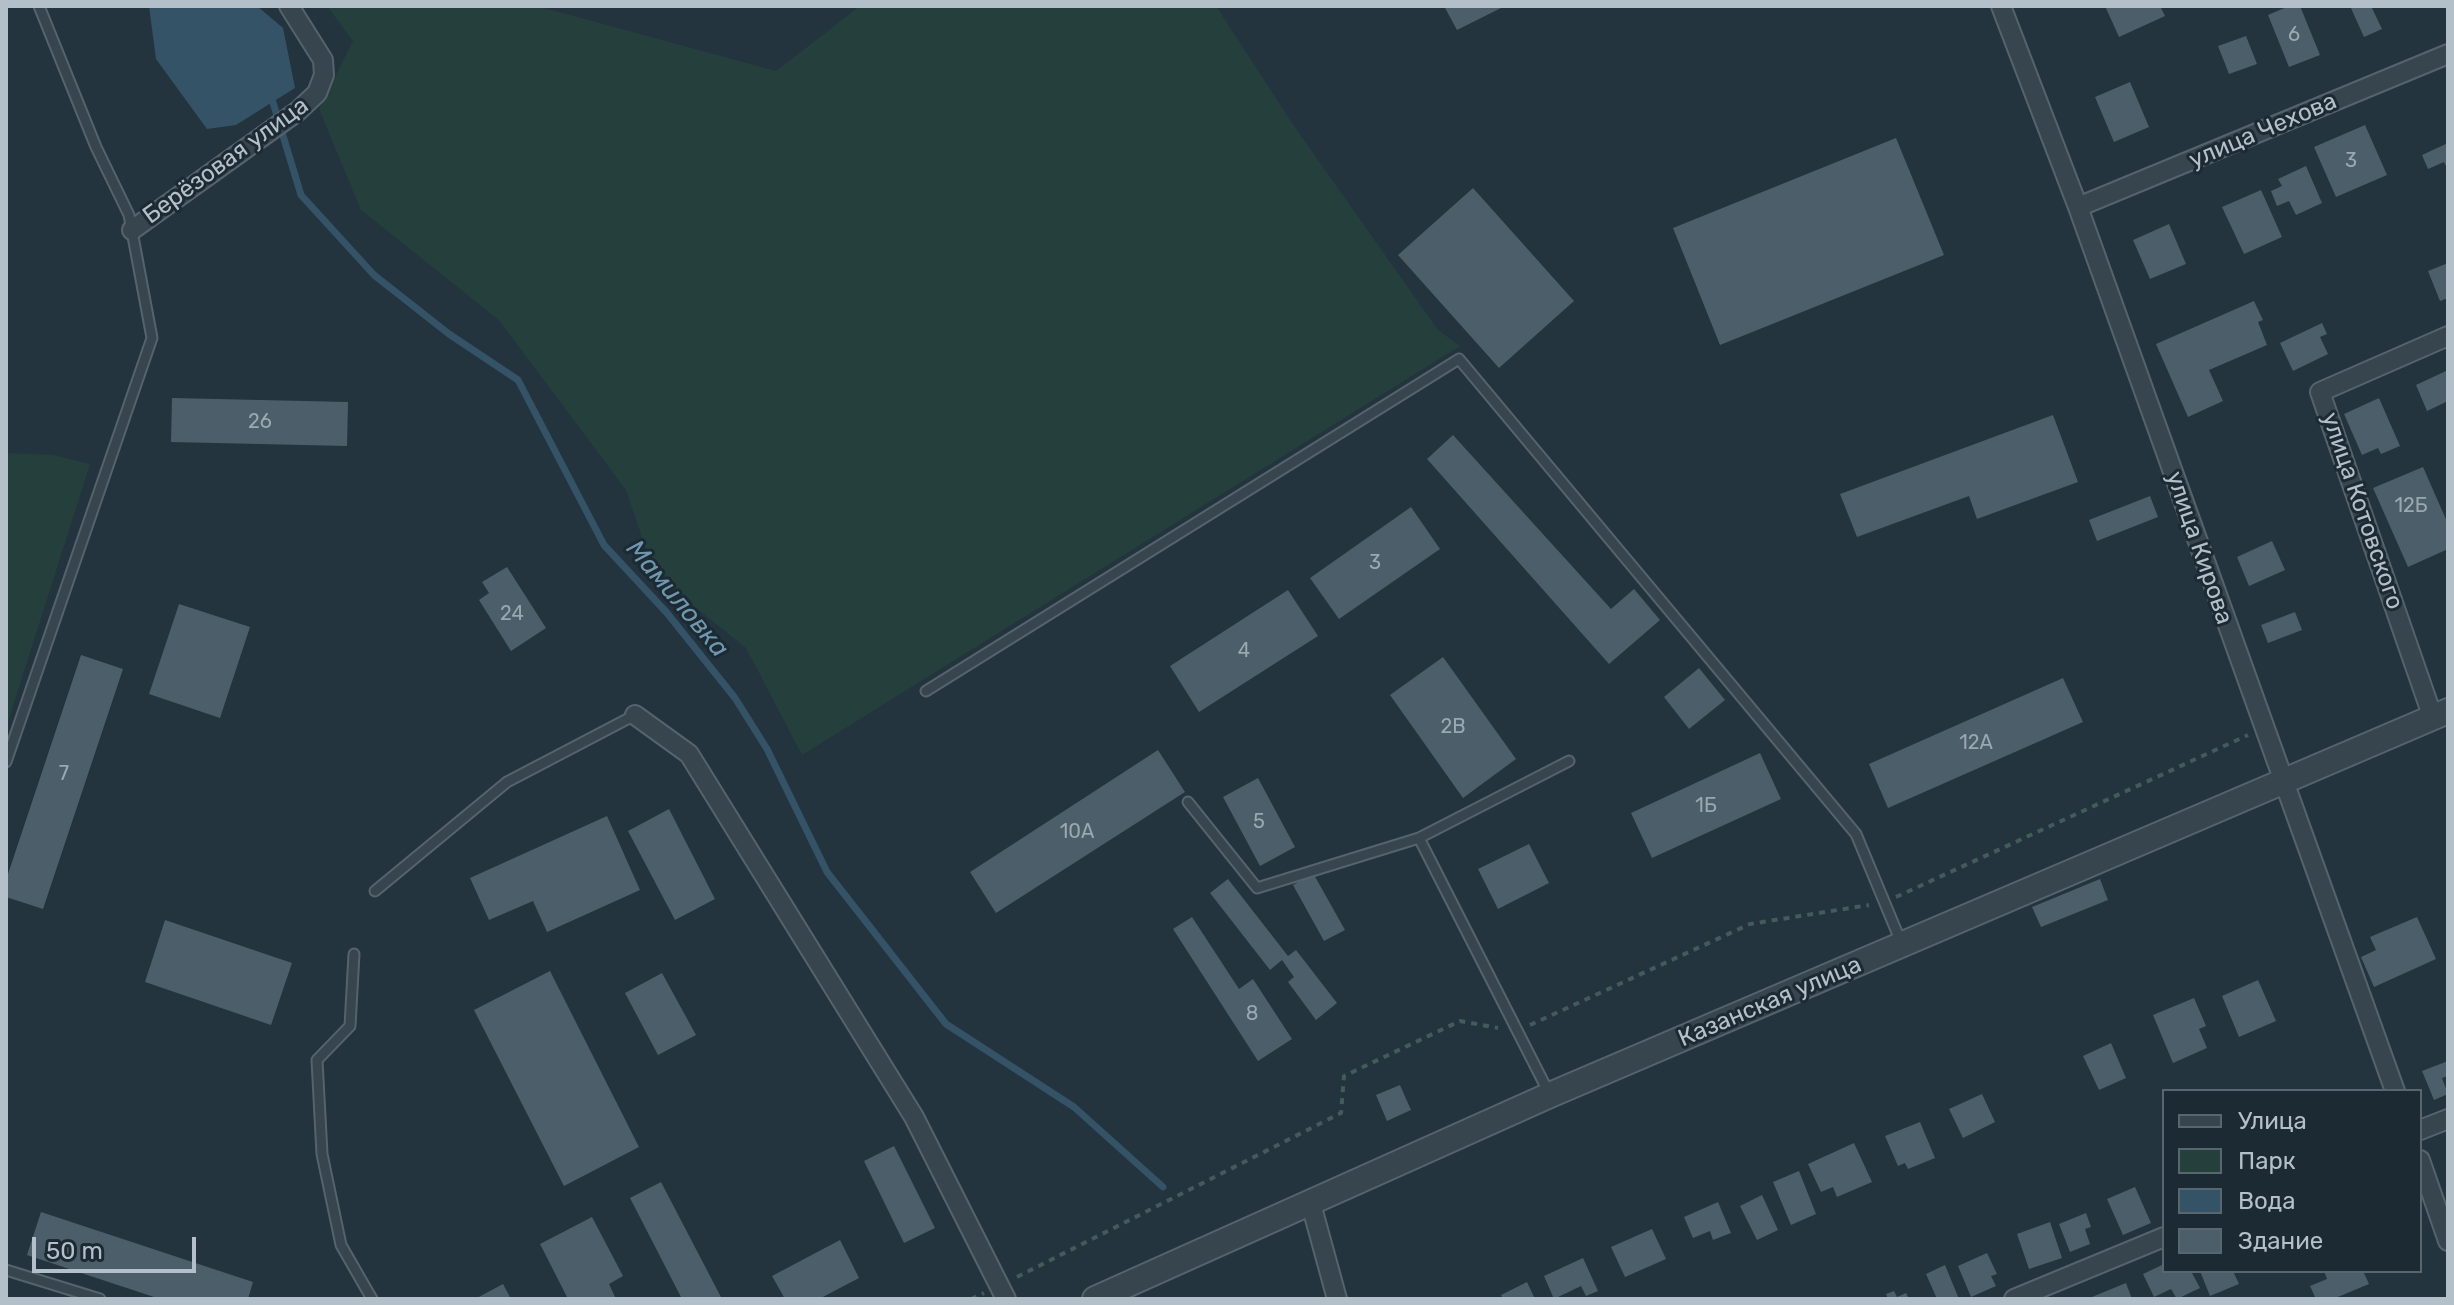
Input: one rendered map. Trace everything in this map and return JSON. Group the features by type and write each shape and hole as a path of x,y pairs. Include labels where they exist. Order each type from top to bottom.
{"street":[{"name":"Берёзовая улица","path":"132,230 298,111 317,93 324,75 323,60 289,6"},
{"name":"улица Кирова","path":"2001,6 2078,207 2394,1089"},
{"name":"улица Чехова","path":"2078,207 2448,54"},
{"name":"улица Котовского","path":"2440,714 2320,392 2448,336"},
{"name":"Казанская улица","path":"1102,1298 1550,1095 2440,714"},
{"path":"635,715 689,754 914,1117 1002,1292"},
{"path":"2422,1129 2448,1119"},
{"path":"2422,1166 2448,1241"},
{"path":"1311,1204 1337,1299"},
{"path":"2014,1299 2162,1238"}],"lane":[{"path":"6,762 152,338 129,215 96,147 39,6"},
{"path":"926,691 1459,359 1856,834 1902,945"},
{"path":"375,891 507,782 635,715"},
{"path":"1188,802 1257,888 1419,838 1569,761"},
{"path":"1419,838 1550,1095"},
{"path":"354,954 350,1026 317,1060 319,1107 322,1154 341,1245 372,1299"},
{"path":"6,1270 100,1299"}],"path":[{"path":"971,1299 1002,1292 1341,1113 1344,1076 1460,1021 1517,1031 1750,924 1884,902 2263,728"}],"green space":[{"path":"327,6 537,6 776,71 860,6 1216,6 1294,126 1438,330 1460,346 802,755 746,648 655,575 626,490 499,320 361,210 319,109 353,41"},
{"path":"6,453 53,455 90,464 6,728"}],"water":[{"path":"149,6 257,6 283,28 295,88 236,125 207,129 156,59"}],"building":[{"path":"1444,6 1505,6 1457,30"},
{"path":"2105,6 2160,6 2165,16 2119,37"},
{"path":"2289,6 2300,6 2320,55 2289,67 2268,15"},
{"path":"2350,6 2371,6 2382,29 2364,37"},
{"path":"2246,36 2257,64 2229,74 2218,46"},
{"path":"2130,82 2149,127 2114,142 2095,97"},
{"path":"2365,125 2387,175 2336,197 2314,147"},
{"path":"1896,138 1944,255 1720,345 1673,228"},
{"path":"2448,143 2448,170 2444,162 2428,169 2422,155"},
{"path":"2306,166 2322,203 2296,215 2289,201 2277,206 2271,191 2282,186 2278,179"},
{"path":"1473,188 1574,301 1499,368 1398,255"},
{"path":"2261,190 2282,237 2244,254 2222,207"},
{"path":"2169,224 2186,264 2150,279 2133,240"},
{"path":"2448,263 2448,298 2440,301 2428,271"},
{"path":"2254,301 2263,320 2258,322 2267,345 2209,370 2223,401 2188,417 2156,344"},
{"path":"2322,323 2327,334 2320,337 2328,354 2293,371 2280,343"},
{"path":"2448,370 2448,401 2427,411 2416,385"},
{"path":"172,398 348,402 347,446 171,442"},
{"path":"2379,398 2400,446 2381,454 2378,448 2362,455 2344,414"},
{"path":"2053,415 2078,482 1977,519 1969,496 1857,537 1840,494"},
{"path":"1453,435 1611,609 1634,589 1660,620 1609,664 1427,459"},
{"path":"2423,467 2448,524 2448,549 2408,567 2373,488"},
{"path":"2150,496 2158,517 2097,541 2089,520"},
{"path":"1411,507 1440,549 1339,619 1310,578"},
{"path":"2272,541 2285,570 2249,586 2237,557"},
{"path":"507,567 546,628 511,651 479,600 489,593 482,582"},
{"path":"1288,590 1318,636 1199,712 1170,666"},
{"path":"179,604 250,627 220,718 149,694"},
{"path":"2295,612 2302,630 2268,643 2261,625"},
{"path":"81,655 123,669 43,909 6,897 6,880"},
{"path":"1443,657 1516,759 1463,798 1390,695"},
{"path":"1699,668 1725,700 1689,729 1664,697"},
{"path":"2063,678 2083,722 1888,808 1869,764"},
{"path":"1158,750 1185,792 996,913 970,872"},
{"path":"1760,753 1781,799 1652,858 1631,813"},
{"path":"1258,778 1295,847 1260,866 1223,797"},
{"path":"669,809 715,899 675,920 628,831"},
{"path":"607,816 640,890 547,932 533,901 489,920 470,878"},
{"path":"1529,844 1549,883 1498,909 1478,869"},
{"path":"1313,873 1345,930 1324,941 1293,885"},
{"path":"1228,879 1288,956 1296,950 1337,1003 1316,1020 1288,982 1294,977 1282,960 1270,970 1210,893"},
{"path":"2100,879 2108,900 2041,927 2032,907"},
{"path":"1192,917 1239,989 1253,979 1292,1039 1258,1061 1173,929"},
{"path":"2417,917 2436,959 2374,987 2361,957 2376,950 2370,937"},
{"path":"165,920 292,963 271,1025 145,982"},
{"path":"550,971 639,1147 564,1186 474,1010"},
{"path":"662,973 696,1035 658,1055 625,993"},
{"path":"2258,980 2276,1021 2239,1037 2222,996"},
{"path":"2194,998 2206,1026 2199,1029 2207,1048 2173,1063 2153,1015"},
{"path":"2111,1043 2126,1078 2099,1090 2083,1056"},
{"path":"2448,1061 2448,1076 2442,1078 2448,1094 2434,1100 2422,1071"},
{"path":"1400,1085 1411,1110 1387,1121 1376,1095"},
{"path":"1982,1094 1995,1122 1963,1138 1949,1109"},
{"path":"1920,1122 1935,1158 1908,1169 1905,1163 1898,1166 1885,1136"},
{"path":"1854,1143 1872,1182 1837,1197 1833,1187 1821,1192 1808,1164"},
{"path":"894,1146 935,1228 904,1243 864,1161"},
{"path":"1799,1171 1816,1214 1791,1225 1773,1182"},
{"path":"661,1182 722,1299 682,1299 630,1198"},
{"path":"2135,1187 2151,1223 2123,1235 2107,1199"},
{"path":"1762,1195 1778,1230 1757,1240 1740,1206"},
{"path":"1718,1202 1731,1233 1713,1240 1710,1231 1693,1238 1684,1217"},
{"path":"41,1212 253,1282 248,1299 160,1299 27,1255"},
{"path":"2086,1213 2091,1227 2085,1229 2090,1244 2070,1252 2059,1224"},
{"path":"592,1217 623,1276 609,1284 616,1299 568,1299 540,1244"},
{"path":"2050,1222 2062,1258 2029,1269 2017,1234"},
{"path":"1652,1229 1666,1259 1625,1277 1611,1247"},
{"path":"840,1240 859,1278 819,1299 785,1299 772,1276"},
{"path":"1987,1253 1997,1274 1991,1276 1996,1286 1971,1297 1958,1266"},
{"path":"1583,1258 1598,1291 1586,1296 1581,1286 1554,1299 1544,1276"},
{"path":"1945,1265 1959,1299 1937,1299 1926,1274"},
{"path":"2162,1265 2162,1273 2192,1273 2200,1288 2177,1299 2171,1289 2154,1297 2143,1274"},
{"path":"2201,1273 2234,1273 2239,1284 2210,1296"},
{"path":"2325,1273 2364,1273 2369,1284 2333,1299 2316,1299 2310,1286 2327,1279"},
{"path":"1527,1282 1535,1299 1503,1299 1501,1295"},
{"path":"2126,1283 2132,1299 2087,1299"},
{"path":"503,1284 511,1299 475,1299"},
{"path":"1894,1291 1897,1297 1906,1293 1909,1299 1888,1299 1886,1294"}],"waterway":[{"name":"Мамиловка","path":"271,96 301,195 374,275 449,334 518,380 604,545 667,613 735,698 767,749 827,872 946,1024 1074,1107 1163,1187"}]}
